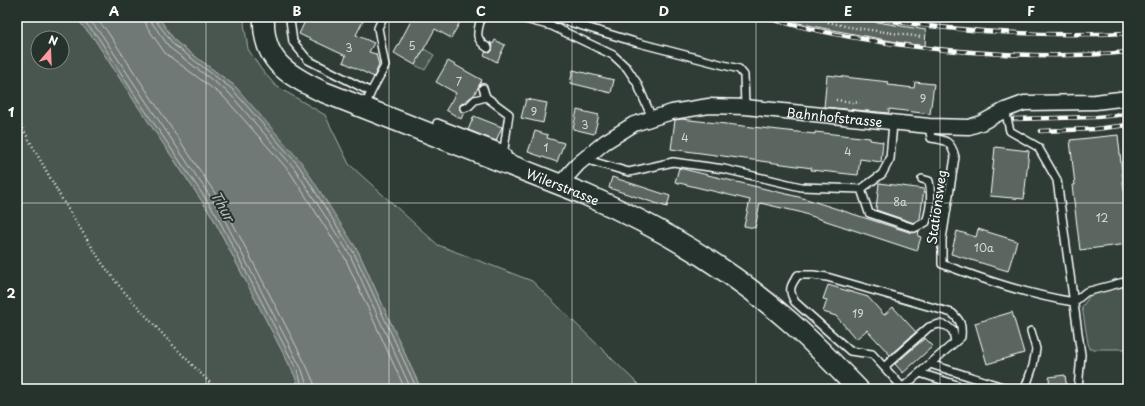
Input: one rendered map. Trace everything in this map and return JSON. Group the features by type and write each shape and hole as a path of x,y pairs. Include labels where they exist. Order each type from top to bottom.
{"main road":[{"name":"Wilerstrasse","path":"264,17 265,37 268,46 280,67 303,82 367,100 504,156 660,231 735,278 789,321 834,363 858,389"}],"street":[{"name":"Bahnhofstrasse","path":"560,184 584,159 605,142 634,124 672,112 709,106 745,107 929,126 968,127 981,123 1006,110 1024,103 1095,102 1128,98"}],"lane":[{"path":"291,17 290,20 293,42 308,60 367,100 384,66 378,28 383,17"},
{"path":"481,17 477,36 480,42 488,48"},
{"path":"517,17 552,26 613,55 627,68 637,83 652,118"},
{"path":"552,26 554,18 635,42 739,69 744,75 745,107"},
{"path":"437,123 504,156 509,114 486,97 483,88"},
{"path":"464,108 469,106 475,100 486,97"},
{"path":"1006,110 1010,131 1038,147 1057,180 1081,355 1078,389"},
{"path":"584,159 629,172 673,162 724,169 802,186 861,188 882,174 890,159 893,123"},
{"name":"Stationsweg","path":"929,126 931,138 942,139 948,142 953,148 955,156 942,239 942,264 988,281 1052,298 1074,302"},
{"path":"861,188 869,213 914,228 926,222 929,212 932,193 929,181 922,179"},
{"path":"813,275 827,277 952,313 959,320 961,337 930,364 902,388 872,354 850,351 795,302 791,295 791,284 798,276 813,275"},
{"path":"1074,302 1086,292 1128,281"},
{"path":"884,367 929,327 939,324 947,326 953,331 955,342"},
{"path":"1025,389 1033,366 1036,349 1031,330"},
{"path":"930,364 1009,389"},
{"path":"920,373 957,385 960,389"}],"path":[{"path":"194,17 197,20 209,17"},
{"path":"828,22 921,37"},
{"path":"17,118 63,202 102,263 120,287 167,339 216,389"}],"shaded area":[{"path":"17,17 75,17 95,40 212,216 294,374 300,389 17,389"},
{"path":"158,17 246,17 244,23 248,49 261,69 276,86 325,115 349,164 438,245 532,281 643,389 421,389 358,251 235,86 176,42"},
{"path":"424,49 434,55 425,70 415,65"},
{"path":"1128,284 1128,349 1089,349 1082,307 1091,294"}],"water":[{"name":"Thur","path":"75,17 158,17 176,42 235,86 302,163 358,251 421,389 300,389 294,374 212,216 95,40"}],"building":[{"path":"307,17 365,17 356,35 374,43 369,52 376,54 379,65 374,77 343,62 346,56 299,34"},
{"path":"413,17 463,17 451,38 435,29 415,65 394,53"},
{"path":"795,17 846,17 926,30 925,46 794,22"},
{"path":"495,40 505,45 497,62 484,55 486,52 490,53 492,51 493,46 490,42 493,44"},
{"path":"448,61 482,80 474,95 460,105 460,110 464,113 461,119 446,110 456,93 436,82"},
{"path":"573,70 614,80 611,93 570,83"},
{"path":"827,75 889,82 888,85 914,88 915,82 934,84 930,114 889,109 889,113 824,107"},
{"path":"526,99 547,103 543,123 521,118"},
{"path":"577,110 599,115 594,134 573,129"},
{"path":"474,116 502,127 496,141 468,130"},
{"path":"681,119 815,134 815,132 870,138 870,140 883,142 881,162 860,159 858,175 811,170 812,168 671,149 675,120"},
{"path":"535,131 548,135 547,138 564,143 557,162 528,152"},
{"path":"1118,135 1124,191 1128,191 1128,244 1080,250 1072,185 1075,185 1070,140"},
{"path":"995,147 1029,151 1024,199 990,196"},
{"path":"679,168 803,198 912,233 919,231 918,236 921,237 917,251 799,212 760,203 755,228 744,226 750,200 675,182"},
{"path":"612,177 670,196 667,207 609,188"},
{"path":"879,183 924,189 920,219 914,223 876,210"},
{"path":"978,229 1017,241 1008,271 951,254 957,231 976,237"},
{"path":"828,285 868,297 884,315 893,307 916,332 890,355 867,330 856,339 836,316 823,312 827,300 823,299"},
{"path":"1012,312 1024,353 987,364 975,323"},
{"path":"925,338 933,346 903,373 895,364"},
{"path":"1065,375 1067,389 1050,389 1049,377"}],"railway":[{"path":"763,17 823,32 942,50 1050,55 1128,52"},
{"path":"867,17 965,30 997,32 1030,34 1128,33"},
{"path":"1014,119 1097,117 1128,114"},
{"path":"1040,131 1095,129 1128,125"}]}
